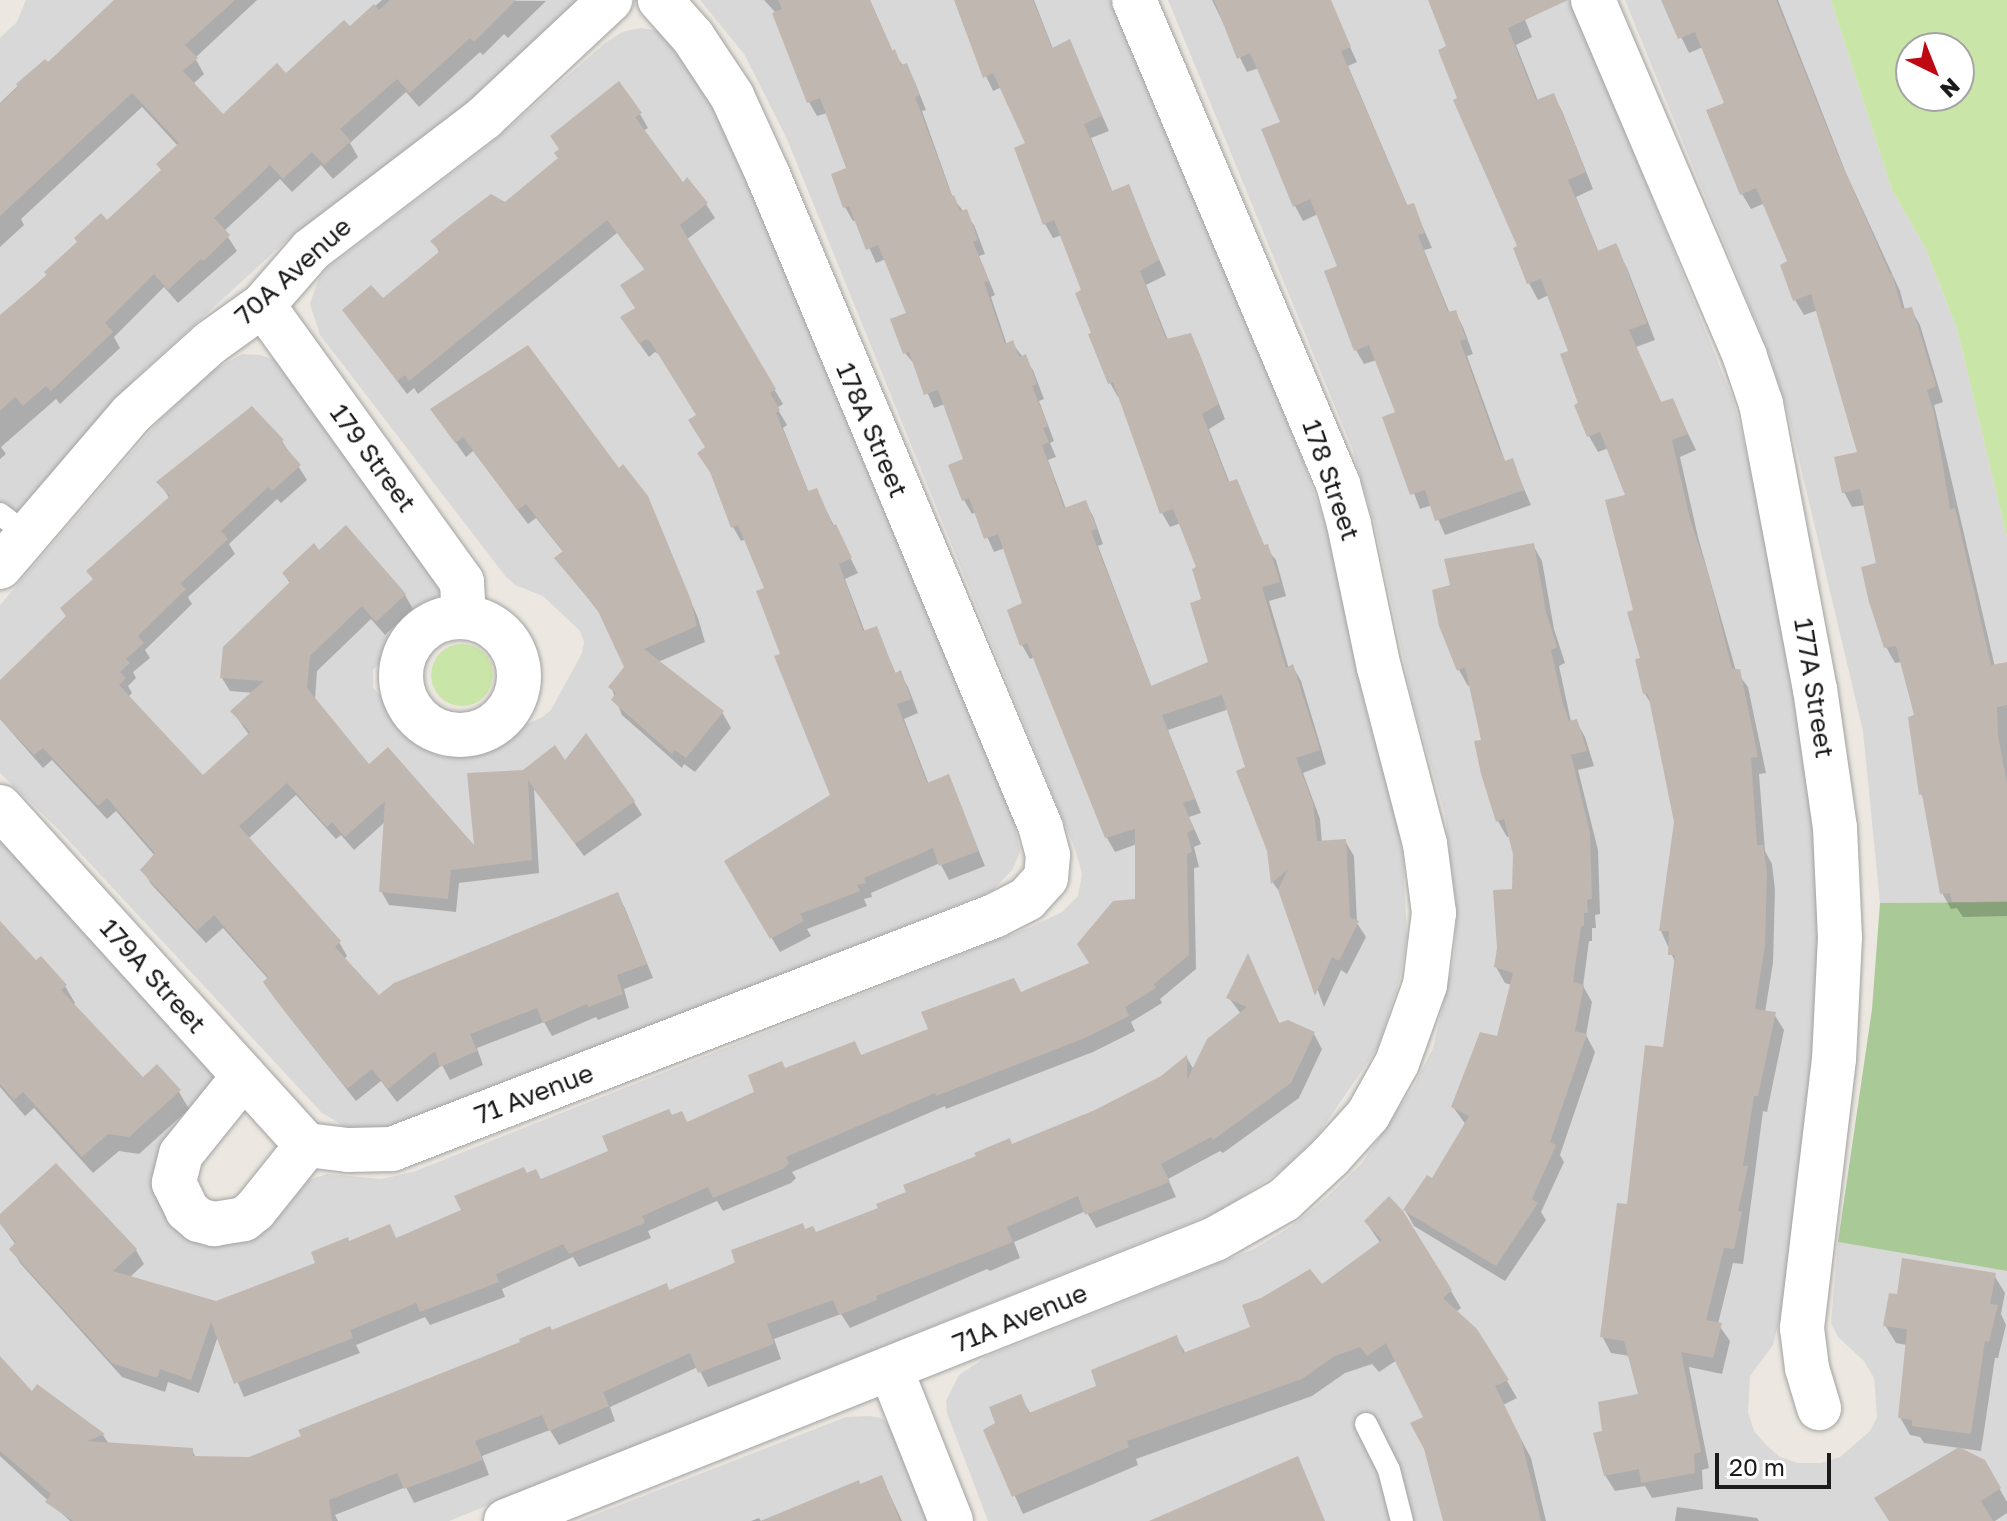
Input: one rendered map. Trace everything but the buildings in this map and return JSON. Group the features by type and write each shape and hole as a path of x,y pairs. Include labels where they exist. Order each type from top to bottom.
{"street":[{"name":"70A Avenue","path":"0,567 14,524 131,414 210,343 263,305 311,250 484,118 610,0"},
{"name":"178A Street","path":"660,0 693,37 732,96 762,162 1041,828 1048,855 1046,878"},
{"name":"178 Street","path":"1134,0 1338,484 1379,668 1425,844 1434,913 1425,985"},
{"name":"177A Street","path":"1593,0 1745,357 1761,404 1815,689 1835,828 1840,937 1834,1059 1802,1328 1807,1368 1819,1408"},
{"name":"179 Street","path":"263,305 462,582 464,617"},
{"name":"179A Street","path":"0,807 307,1145"},
{"name":"71 Avenue","path":"307,1145 348,1150 392,1149 994,916 1027,899 1046,878"},
{"name":"71A Avenue","path":"506,1521 1215,1239 1284,1200 1368,1115 1397,1063 1425,985"},
{"path":"244,1076 181,1154 174,1183 187,1210 214,1224 244,1219 255,1210 307,1145"},
{"path":"891,1370 951,1521"}],"lane":[{"path":"1366,1424 1389,1470 1394,1518"}],"shaded area":[{"path":"26,0 581,0 465,106 286,241 137,377 0,531 0,38 17,22"},
{"path":"700,0 1115,0 1301,455 1327,530 1367,715 1396,815 1403,856 1407,936 1400,978 1378,1047 1317,1136 1283,1169 1222,1210 449,1521 0,1521 0,834 214,1068 218,1084 169,1167 250,1237 270,1227 309,1180 327,1174 381,1179 413,1172 1033,926 1062,912 1078,896 1082,874 1075,849 787,139 744,54"},
{"path":"1168,0 1573,0 1734,402 1808,707 1824,1005 1782,1309 1773,1345 1750,1376 1748,1412 1754,1431 1766,1445 1780,1457 1798,1463 1821,1463 1840,1457 1870,1431 1877,1417 1874,1378 1864,1361 1838,1337 1831,1323 1838,1242 2007,1271 2007,1521 988,1521 947,1413 946,1401 959,1375 986,1357 1254,1249 1292,1226 1327,1197 1362,1163 1413,1088 1433,1048 1454,959 1457,911 1445,815 1411,694 1375,525 1352,448"},
{"path":"1625,0 1831,0 1892,190 1925,247 1957,329 2007,537 2007,902 1880,903 1863,731 1787,409 1767,348"},
{"path":"641,28 660,31 675,41 731,126 1014,821 1020,852 1013,869 992,891 403,1125 383,1132 349,1129 322,1113 58,829 0,773 0,605 160,420 214,370 242,354 260,355 275,360 289,372 438,574 439,593 429,612 373,670 373,688 441,757 449,757 541,718 551,710 582,653 584,642 580,631 543,596 515,585 506,577 320,335 310,304 318,280 330,266 489,145 605,43 622,32"},
{"path":"846,1417 881,1418 894,1429 935,1521 579,1521"}],"green space":[{"path":"1831,0 2007,0 2007,537 1957,329 1925,247 1892,190"},
{"path":"462,644 474,646 484,653 491,663 491,687 484,697 474,704 462,706 450,704 440,697 433,687 431,675 433,663 440,653 450,646"},
{"path":"2007,902 2007,1271 1838,1242 1872,1009 1880,903"}]}
